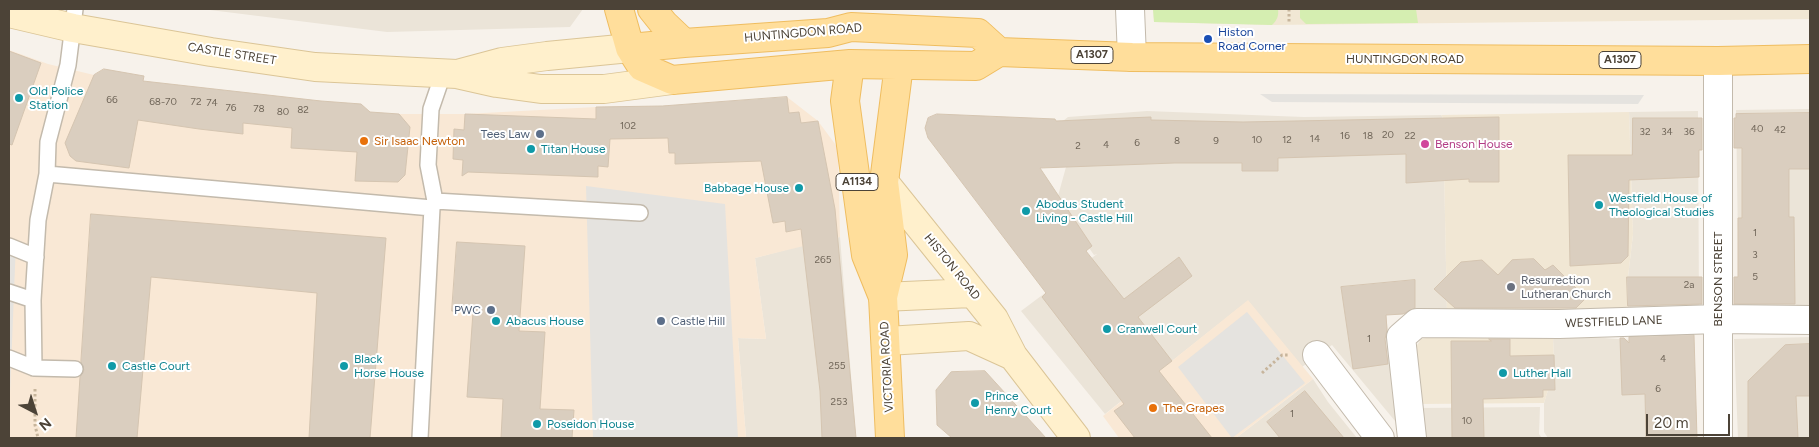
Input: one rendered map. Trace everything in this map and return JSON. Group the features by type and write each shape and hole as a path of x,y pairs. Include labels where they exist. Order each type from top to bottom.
{"main road":[{"path":"619,9 630,48 642,68 672,80 850,64 976,66 999,52 978,33 884,37 850,64"},
{"path":"652,9 664,24 684,43"},
{"name":"HUNTINGDON ROAD","path":"630,48 828,33 851,26 884,37"},
{"path":"884,37 899,64"},
{"name":"HUNTINGDON ROAD","path":"999,52 1132,56 1718,61 1810,59"},
{"name":"VICTORIA ROAD","path":"850,64 845,101 866,255 883,297 887,341 890,438"},
{"name":"VICTORIA ROAD","path":"883,297 893,255 884,182 899,64"}],"street":[{"path":"1130,9 1132,56"},
{"name":"CASTLE STREET","path":"9,13 74,18 211,52 315,67 450,74 541,90 604,89 672,80"},
{"name":"CASTLE STREET","path":"450,74 502,62 630,48"},
{"name":"BENSON STREET","path":"1718,61 1718,438"},
{"name":"HISTON ROAD","path":"884,182 994,319 1012,356 1076,438"},
{"path":"883,297 972,293"},
{"name":"WESTFIELD LANE","path":"1412,438 1401,337 1417,323 1559,324 1718,319 1810,320"},
{"name":"HISTON ROAD","path":"887,341 969,336 1012,356"},
{"path":"1317,355 1380,438"}],"lane":[{"path":"34,368 33,300 38,220 48,174 48,142 68,65 74,18"},
{"path":"420,438 433,205 428,165 431,109 450,74"},
{"path":"48,174 433,205 640,213"},
{"path":"9,246 36,257"},
{"path":"9,292 33,300"},
{"path":"9,358 34,368 75,369"}],"path":[{"path":"1289,9 1289,24"},
{"path":"34,368 35,425 38,438"}],"shaded area":[{"path":"202,9 583,9 570,27 387,32"},
{"path":"1153,9 1810,9 1810,19 1272,25 1154,22"},
{"path":"9,50 48,64 94,75 104,69 144,76 143,81 361,104 370,112 399,114 465,114 596,107 662,106 787,97 818,121 838,148 840,237 755,258 766,339 738,338 746,438 9,438"},
{"path":"1260,94 1644,95 1638,104 1272,102"},
{"path":"1810,109 1810,307 1739,309 1736,110"},
{"path":"1147,111 1304,117 1441,115 1443,118 1447,312 1386,315 1400,427 1332,345 1302,367 1248,301 1105,414 1021,311 1097,254 1094,255 1070,221 1058,196 1066,167 1063,121 1068,117"},
{"path":"1698,111 1699,309 1628,310 1627,285 1633,234 1629,112"},
{"path":"1629,112 1633,234 1627,285 1628,310 1447,312 1443,118 1441,115"},
{"name":"Castle Hill","path":"586,186 725,204 738,438 593,438"},
{"path":"840,237 856,438 746,438 738,338 766,339 755,258"},
{"path":"9,239 16,242 10,393 9,392"},
{"path":"1248,300 1313,379 1236,438 1119,438 1103,416"},
{"path":"1247,312 1305,383 1232,438 1178,367"},
{"path":"1810,337 1810,438 1738,438 1734,339"},
{"path":"1553,338 1631,340 1694,338 1697,438 1548,438 1544,432 1544,403 1548,390 1555,389"},
{"path":"1553,338 1555,390 1548,390 1544,403 1419,404 1416,347 1421,339"},
{"path":"1313,379 1328,402 1357,438 1236,438"},
{"path":"1540,407 1539,434 1542,438 1423,438 1419,408"}],"green space":[{"path":"1153,9 1278,9 1278,14 1272,25 1154,22"},
{"path":"1300,9 1416,9 1418,23 1306,24 1300,18"}],"building":[{"name":"Old Police Station","path":"9,51 41,63 12,145 9,144"},
{"path":"104,69 144,76 143,81 361,104 370,112 399,114 410,127 405,175 398,182 355,181 357,152 291,148 292,128 243,123 243,134 138,120 129,168 76,161 70,156 65,143 94,75"},
{"path":"787,97 789,113 799,112 801,123 818,121 835,209 856,438 822,438 820,391 801,229 786,232 785,221 773,223 761,161 675,164 675,153 669,153 668,138 610,139 608,167 598,166 598,177 468,172 462,176 463,160 453,159 454,129 464,130 465,114 596,119 596,107 662,106"},
{"path":"1810,113 1810,169 1789,169 1789,217 1794,217 1795,304 1734,304 1734,277 1738,277 1738,218 1742,218 1742,148 1734,148 1734,118 1736,118 1736,114"},
{"path":"937,114 1055,119 1056,121 1151,117 1151,120 1243,122 1499,117 1499,182 1469,182 1469,179 1406,183 1406,154 1278,158 1278,171 1242,171 1242,163 1174,163 1040,168 1092,246 1086,251 1124,299 1179,257 1192,276 1138,317 1172,361 1159,371 1212,438 1135,438 1114,411 1124,404 1042,297 1046,293 928,138 925,128 928,118"},
{"path":"1633,118 1702,118 1702,150 1699,150 1699,177 1629,180 1628,256 1621,263 1570,266 1568,155 1632,155"},
{"name":"Castle Court","path":"91,214 386,238 370,438 309,438 317,293 151,277 137,438 76,438 80,377 84,370 81,362"},
{"name":"Abacus House","path":"457,242 525,246 519,331 545,332 540,409 574,410 572,438 501,438 503,399 467,397 473,312 452,311"},
{"name":"Resurrection Lutheran Church","path":"1534,259 1545,270 1553,265 1586,298 1576,308 1455,308 1434,289 1461,262 1482,260 1498,275 1512,260"},
{"path":"1627,277 1702,277 1702,304 1628,306"},
{"path":"1415,280 1415,308 1403,314 1386,315 1387,330 1385,339 1388,364 1353,369 1341,287"},
{"path":"1694,335 1697,438 1646,438 1645,394 1622,395 1620,338 1624,338 1629,343 1629,337"},
{"name":"Luther Hall","path":"1489,339 1510,339 1510,356 1554,355 1555,390 1543,390 1543,397 1483,399 1484,438 1452,438 1451,341 1491,341"},
{"path":"1810,344 1810,396 1796,396 1798,438 1748,438 1748,381 1785,345"},
{"name":"Prince Henry Court","path":"985,371 1046,438 952,438 937,425 936,390 951,372"},
{"path":"1305,391 1344,438 1280,438 1267,422"}],"place":[{"name":"Histon Road Corner","path":"1208,39"},
{"name":"Old Police Station","path":"19,98"},
{"name":"Tees Law","path":"540,134"},
{"name":"Sir Isaac Newton","path":"364,141"},
{"name":"Benson House","path":"1425,144"},
{"name":"Titan House","path":"531,149"},
{"name":"Babbage House","path":"799,188"},
{"name":"Westfield House of Theological Studies","path":"1599,205"},
{"name":"Abodus Student Living - Castle Hill","path":"1026,211"},
{"name":"Resurrection Lutheran Church","path":"1511,287"},
{"name":"PWC","path":"491,310"},
{"name":"Abacus House","path":"496,321"},
{"name":"Castle Hill","path":"661,321"},
{"name":"Cranwell Court","path":"1107,329"},
{"name":"Castle Court","path":"112,366"},
{"name":"Black Horse House","path":"344,366"},
{"name":"Luther Hall","path":"1503,373"},
{"name":"Prince Henry Court","path":"975,403"},
{"name":"The Grapes","path":"1153,408"},
{"name":"Poseidon House","path":"537,424"}]}
